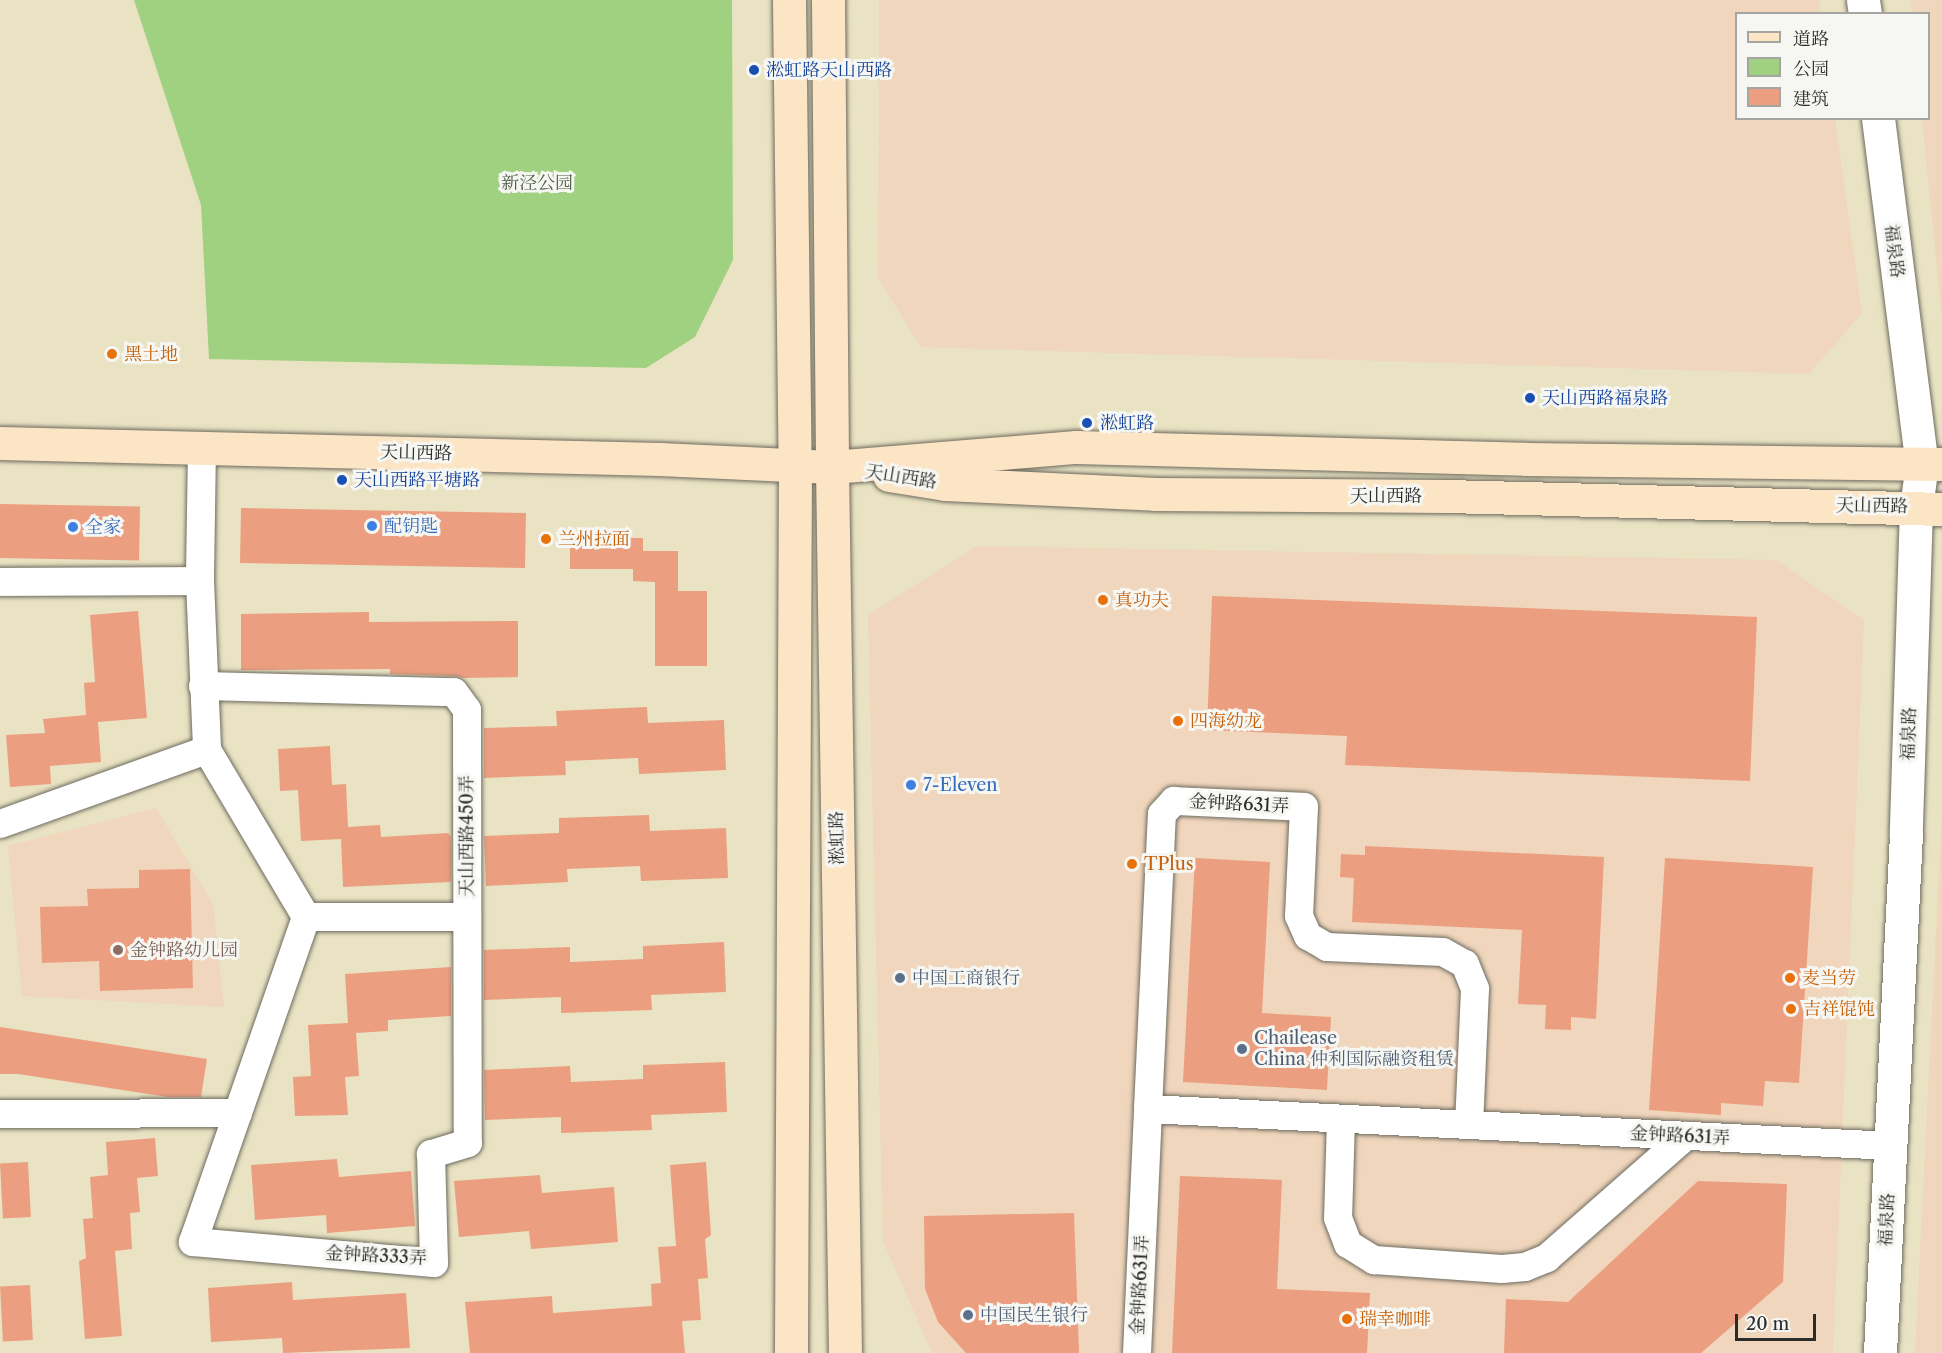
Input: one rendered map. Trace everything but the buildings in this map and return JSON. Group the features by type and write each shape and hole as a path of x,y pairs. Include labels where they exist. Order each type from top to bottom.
{"main road":[{"path":"789,0 795,465 791,1353"},
{"name":"淞虹路","path":"828,0 832,467 845,1353"},
{"name":"天山西路","path":"0,443 660,459 832,467 945,484 1155,494 1446,496 1929,508"},
{"name":"天山西路","path":"832,467 1076,447 1526,459 1932,464"}],"street":[{"name":"福泉路","path":"1878,120 1932,464 1905,846 1880,1353"},
{"path":"202,448 200,581 202,686 207,750 306,917"},
{"path":"0,582 200,581"},
{"name":"天山西路450弄","path":"202,686 454,692 467,710 467,917 306,917"},
{"path":"0,824 207,750"},
{"name":"金钟路631弄","path":"1137,1353 1161,814 1174,801 1304,807 1299,916 1308,936 1327,947 1443,952 1465,964 1475,989 1469,1125"},
{"name":"金钟路333弄","path":"306,917 249,1089 238,1113 193,1242 434,1263 431,1154 468,1143 467,917"},
{"name":"金钟路631弄","path":"1148,1109 1891,1146"},
{"path":"0,1114 238,1113"},
{"path":"1341,1119 1338,1218 1348,1244 1374,1260 1502,1269 1525,1267 1547,1258 1686,1136"}],"shaded area":[{"path":"879,0 1819,0 1821,12 1735,12 1735,120 1835,120 1862,313 1809,374 921,347 878,278"},
{"path":"1911,0 1942,0 1942,319 1922,120 1930,120 1930,12 1912,12"},
{"path":"977,546 1776,560 1864,620 1833,1353 932,1353 883,1241 868,615"},
{"name":"金钟路幼儿园","path":"156,808 213,904 224,1007 22,996 8,846"},
{"path":"1942,810 1942,1353 1915,1353"}],"green space":[{"name":"新泾公园","path":"134,0 732,0 733,260 695,337 646,368 209,359 201,205"}],"place":[{"name":"淞虹路天山西路","path":"754,70"},
{"name":"黑土地","path":"112,354"},
{"name":"天山西路福泉路","path":"1530,398"},
{"name":"淞虹路","path":"1087,423"},
{"name":"天山西路平塘路","path":"342,480"},
{"name":"配钥匙","path":"372,526"},
{"name":"全家","path":"73,527"},
{"name":"兰州拉面","path":"546,539"},
{"name":"真功夫","path":"1103,600"},
{"name":"四海幼龙","path":"1178,721"},
{"name":"7-Eleven","path":"911,785"},
{"name":"TPlus","path":"1132,864"},
{"name":"金钟路幼儿园","path":"118,950"},
{"name":"中国工商银行","path":"900,978"},
{"name":"麦当劳","path":"1790,978"},
{"name":"吉祥馄饨","path":"1791,1009"},
{"name":"Chailease China 仲利国际融资租赁","path":"1242,1049"},
{"name":"中国民生银行","path":"968,1315"},
{"name":"瑞幸咖啡","path":"1347,1319"}]}
